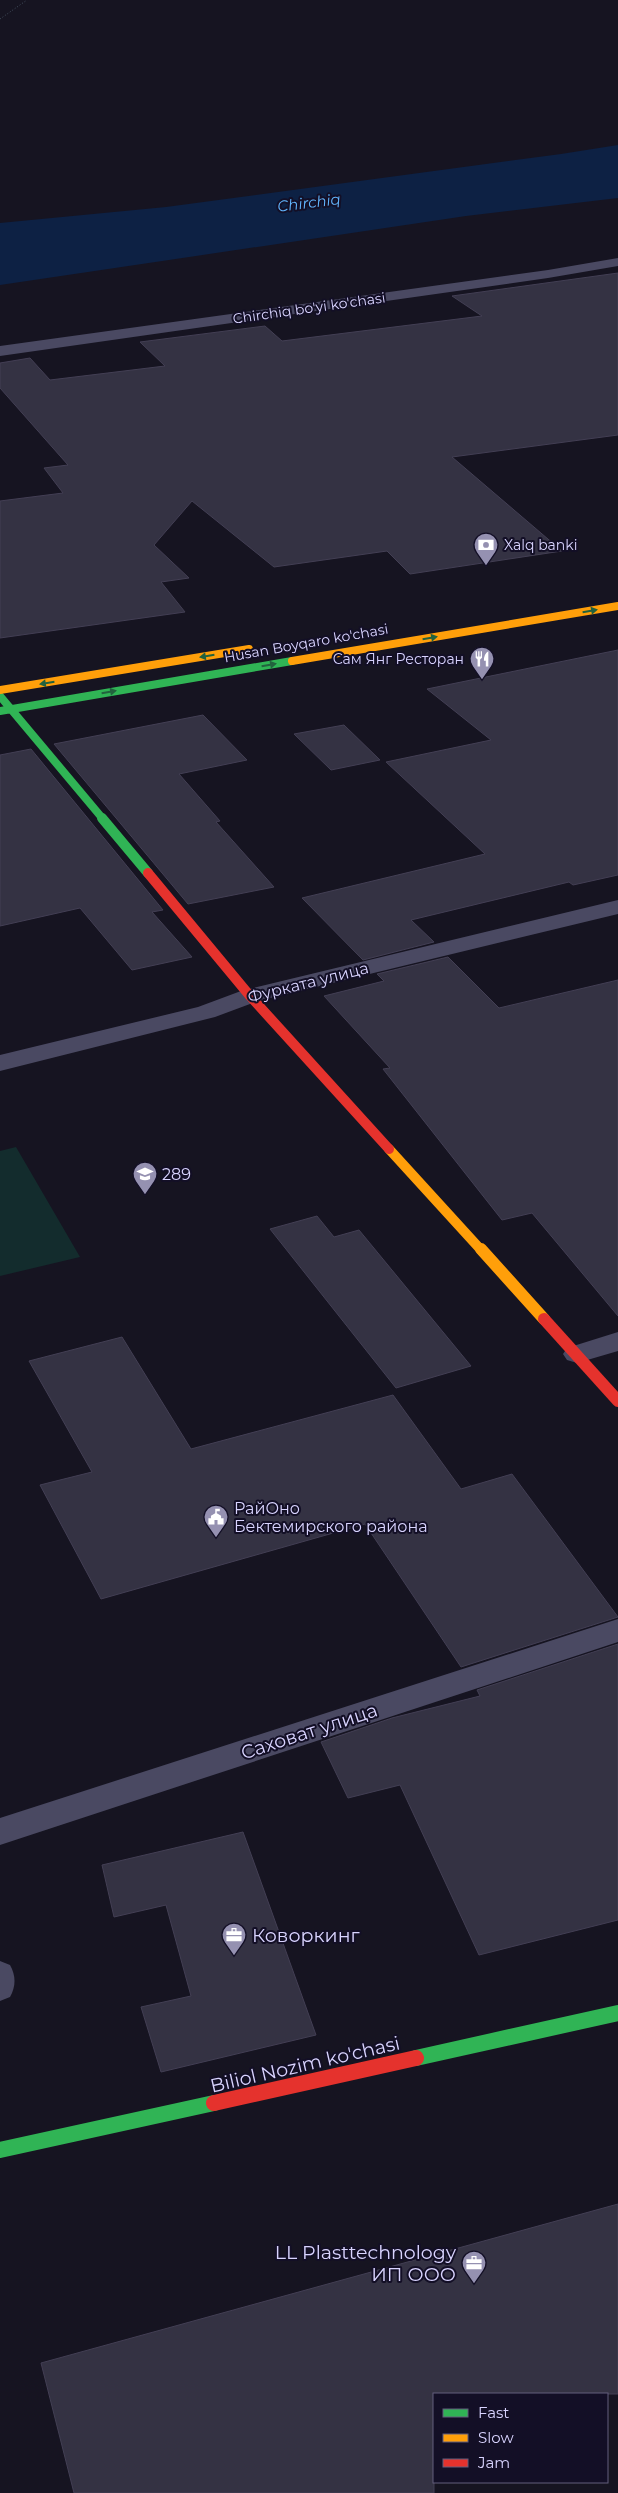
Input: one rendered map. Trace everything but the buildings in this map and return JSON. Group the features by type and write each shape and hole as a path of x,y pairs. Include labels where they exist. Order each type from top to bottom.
{"street":[{"name":"Chirchiq bo'yi ko'chasi","path":"0,351 548,274 618,262"},
{"name":"Husan Boyqaro ko'chasi","path":"5,710 618,606"},
{"name":"Husan Boyqaro ko'chasi","path":"0,690 259,648"},
{"path":"0,696 5,710 250,996 618,1401"},
{"name":"Фурката улица","path":"0,1063 206,1012 250,996 618,907"},
{"path":"577,1354 618,1341"},
{"name":"Саховат улица","path":"0,1832 618,1630"},
{"name":"Biliol Nozim ko'chasi","path":"0,2150 618,2013"}],"lane":[{"path":"0,1973 0,1989"}],"path":[{"path":"0,19 26,0"}],"green space":[{"path":"16,1147 80,1257 0,1276 0,1151"}],"water":[{"name":"Chirchiq","path":"618,145 618,198 466,216 0,285 0,223 166,207"}],"traffic: fast":[{"path":"0,711 292,661"},
{"path":"0,696 148,873"},
{"path":"416,2058 618,2013"},
{"path":"0,2150 214,2103"}],"traffic: slow":[{"path":"292,661 618,606"},
{"path":"0,690 249,649"},
{"path":"389,1149 544,1319"}],"traffic: jam":[{"path":"148,873 250,996 389,1149"},
{"path":"544,1319 618,1401"},
{"path":"214,2103 416,2058"}],"place":[{"name":"Xalq banki","path":"486,566"},
{"name":"Сам Янг Ресторан","path":"482,680"},
{"name":"289","path":"145,1195"},
{"name":"РайОно Бектемирского района","path":"216,1538"},
{"name":"Коворкинг","path":"234,1956"},
{"name":"LL Plasttechnology ИП ООО","path":"474,2284"}]}
